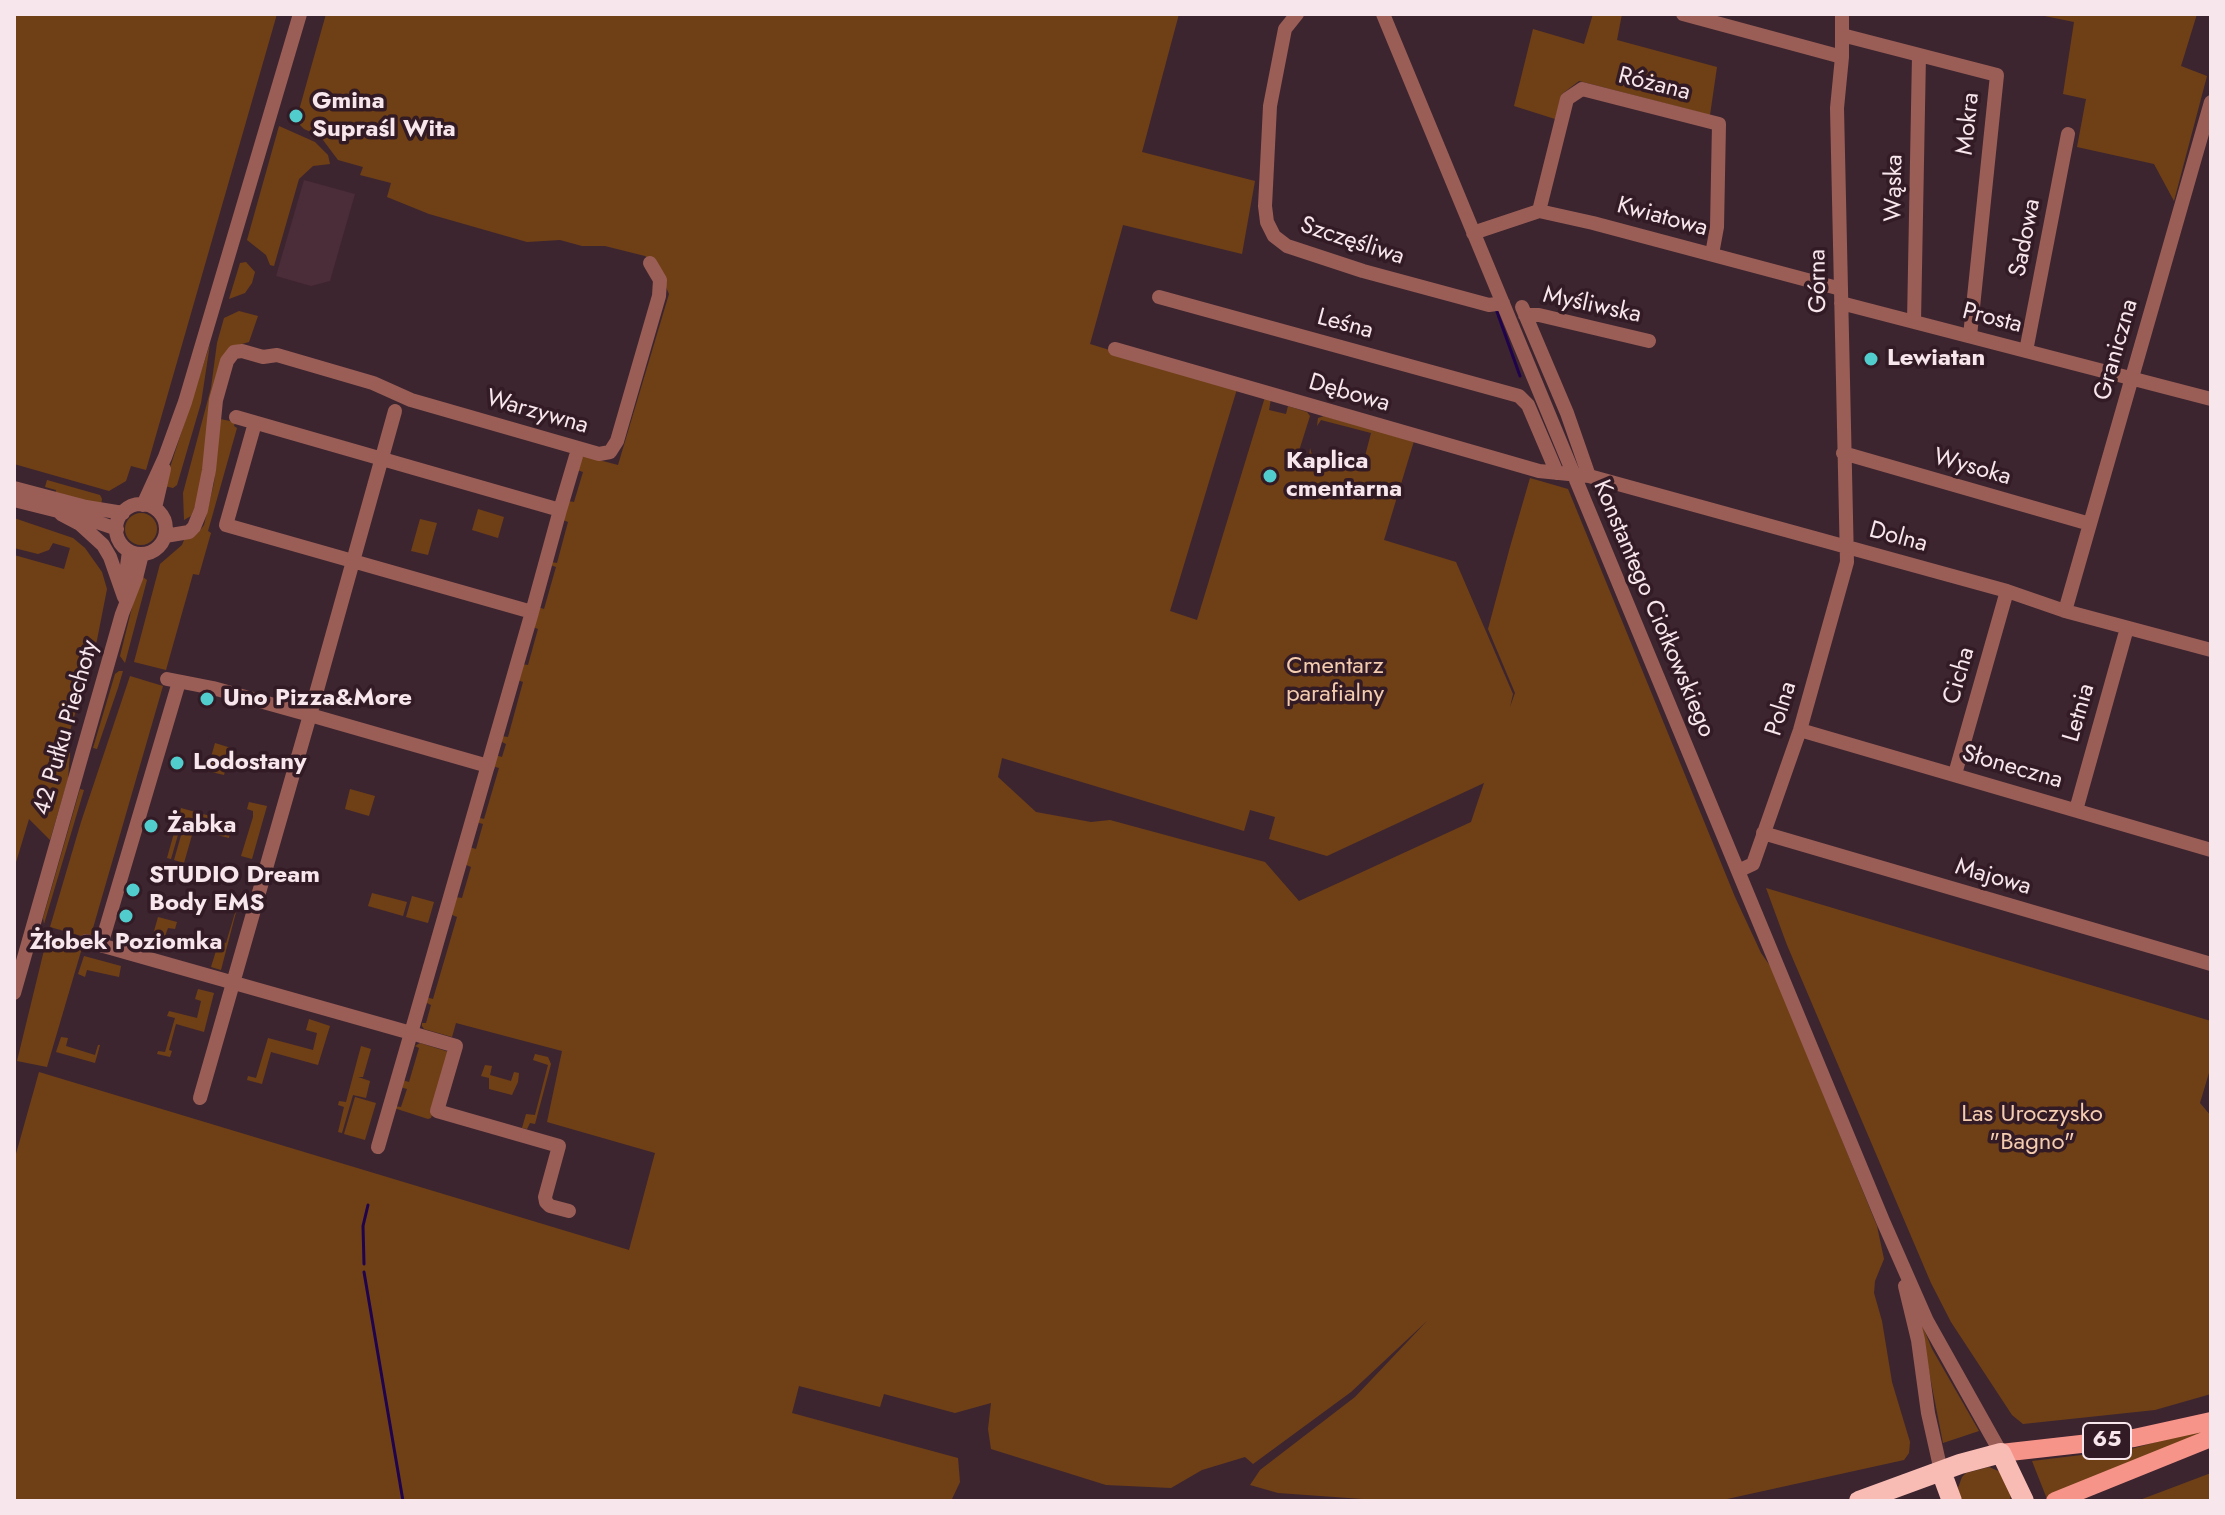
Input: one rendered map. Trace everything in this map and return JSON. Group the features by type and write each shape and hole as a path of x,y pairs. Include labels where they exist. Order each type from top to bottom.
{"highway":[{"name":"65","path":"1859,1501 2001,1453"},
{"path":"2001,1453 2024,1501"},
{"path":"1941,1471 1952,1501"}],"main road":[{"name":"65","path":"2001,1453 2134,1438 2211,1421"},
{"name":"65","path":"2055,1501 2211,1438"}],"street":[{"path":"149,506 207,332 300,14"},
{"name":"Szczęśliwa","path":"1297,14 1285,29 1270,106 1265,206 1267,222 1274,236 1297,250 1363,271 1489,305 1503,303"},
{"name":"Konstantego Ciołkowskiego","path":"1383,14 1883,1221 1927,1321 2001,1453"},
{"path":"1683,14 1842,57"},
{"name":"Górna","path":"1842,14 1837,108 1847,547"},
{"name":"Mokra","path":"1842,35 1997,75 1970,336"},
{"name":"Wąska","path":"1914,322 1919,55"},
{"name":"Różana","path":"1539,211 1567,99 1582,89 1719,124 1717,227 1712,254"},
{"name":"Graniczna","path":"2065,611 2211,102"},
{"name":"Sadowa","path":"2026,351 2068,134"},
{"path":"1473,233 1539,211"},
{"name":"Kwiatowa","path":"1539,211 1712,254 1841,296"},
{"name":"Warzywna","path":"165,530 199,517 208,478 216,400 227,361 234,352 263,357 277,355 373,383 411,400 605,454 614,448 617,441 659,296 660,280 650,263"},
{"name":"Prosta","path":"1841,296 1914,322 2211,399"},
{"name":"Leśna","path":"1159,297 1519,396 1528,405 1557,473"},
{"name":"Myśliwska","path":"1589,476 1567,413 1524,311 1649,341"},
{"name":"Dębowa","path":"1115,349 1539,471 1572,473"},
{"path":"200,1098 395,411"},
{"path":"236,417 560,510"},
{"path":"255,423 226,525 532,612"},
{"name":"Wysoka","path":"1843,453 2090,524"},
{"path":"378,1147 576,456"},
{"name":"Dolna","path":"1572,473 2007,591 2065,611 2211,650"},
{"path":"14,488 73,504 123,513"},
{"path":"14,500 117,529"},
{"path":"132,506 149,506 165,530 156,549 135,552 122,545 117,529 123,513 132,506"},
{"path":"61,514 80,524 103,545 124,597"},
{"name":"Polna","path":"1738,871 1753,864 1800,730 1847,562 1847,547"},
{"name":"42 Pułku Piechoty","path":"122,614 135,552"},
{"name":"42 Pułku Piechoty","path":"14,993 122,614 136,578 135,552"},
{"name":"Cicha","path":"1955,774 2007,591"},
{"name":"Letnia","path":"2076,810 2127,628"},
{"path":"488,766 213,688 173,681 94,943 456,1046 437,1111 559,1146 545,1197 550,1206 569,1211"},
{"name":"Słoneczna","path":"1800,730 2211,850"},
{"name":"Majowa","path":"1763,833 2211,964"},
{"name":"Konstantego Ciołkowskiego","path":"1883,1221 1918,1340 1928,1413 1941,1471"}],"shaded area":[{"path":"304,180 355,194 330,281 311,286 276,276"}],"green space":[{"path":"14,14 277,14 146,470 131,466 126,481 109,491 14,464"},
{"name":"Cmentarz parafialny","path":"326,14 1179,14 1142,152 1255,181 1242,254 1123,225 1090,344 1237,389 1170,611 1197,620 1265,397 1271,399 1269,410 1286,414 1288,406 1307,412 1310,416 1298,454 1309,457 1310,448 1312,455 1362,468 1371,433 1321,420 1317,426 1318,418 1324,416 1414,441 1384,540 1456,562 1513,694 1510,707 1515,693 1488,629 1530,478 1568,489 1735,897 1761,953 1773,970 1877,1226 1884,1259 1875,1281 1874,1293 1892,1382 1910,1442 1909,1453 1904,1460 1718,1501 1391,1501 1278,1493 1250,1485 1260,1470 1355,1397 1427,1321 1351,1392 1253,1464 1245,1457 1202,1470 1171,1488 1106,1485 991,1449 988,1429 991,1403 955,1413 884,1394 880,1407 799,1386 792,1413 958,1458 960,1482 952,1499 14,1501 14,1161 39,1072 629,1250 655,1153 547,1122 562,1051 456,1023 452,1037 424,1029 422,1023 426,1023 431,1005 425,1002 426,997 433,999 457,917 450,914 455,897 462,898 471,867 464,864 469,847 476,849 483,824 476,822 477,817 484,819 499,768 492,766 495,755 502,757 506,744 500,741 501,736 508,737 523,682 518,680 521,664 528,665 538,629 533,627 538,607 544,609 556,567 550,565 551,562 557,563 568,522 563,520 568,501 574,502 583,472 577,470 580,455 618,465 669,294 657,267 645,256 605,246 582,246 560,240 527,242 429,214 387,197 391,183 360,175 363,167 338,160 320,136 304,129 296,121","holes":["1002,758 1244,831 1250,810 1275,817 1269,839 1327,856 1484,783 1471,822 1299,901 1265,862 1110,820 1091,822 1036,812 998,777"]},
{"path":"1593,14 1622,14 1617,40 1717,67 1710,115 1579,81 1562,94 1555,119 1514,106 1533,29 1584,44"},
{"path":"2035,14 2197,14 2181,66 2207,76 2174,201 2154,164 2077,147 2086,99 2063,94 2074,22"},
{"path":"279,126 315,142 328,155 330,164 313,166 299,179 274,266 247,240"},
{"path":"246,262 255,272 252,283 245,293 229,299 240,263"},
{"path":"239,311 258,316 249,342 235,346 201,492 191,516 184,520 183,493 211,388 217,343 224,318"},
{"path":"210,344 201,403 177,485 173,488 164,486"},
{"path":"220,419 235,422 237,428 199,575 193,574 166,670 134,662 160,564 204,525 214,483"},
{"path":"47,480 100,495 101,506 55,495 56,490 45,487"},
{"path":"478,509 504,517 498,538 472,530"},
{"path":"141,513 152,518 157,529 152,540 141,545 130,540 125,529 130,518"},
{"path":"14,518 73,538 85,548 102,572 107,589 97,640 64,751 70,753 68,779 50,840 29,819 14,869 14,555 64,569 70,548 53,543 49,550 38,554 14,548"},
{"path":"420,519 437,523 428,555 411,551"},
{"path":"140,575 147,580 125,663 120,656"},
{"path":"123,671 118,688 97,749 93,748 115,674"},
{"path":"130,676 163,686 91,935 86,934 85,937 50,927"},
{"path":"215,743 231,748 224,775 207,771"},
{"path":"80,789 84,790 44,924 43,918"},
{"path":"350,789 375,796 369,816 345,809"},
{"path":"249,802 267,806 252,859 241,856 253,817 253,811 247,809"},
{"path":"181,808 232,822 229,838 197,830 197,826 182,821 171,859 167,858"},
{"path":"184,825 194,828 184,863 174,860"},
{"name":"Las Uroczysko \"Bagno\"","path":"1766,888 2211,1021 2211,1066 2200,1103 2211,1116 2211,1394 2155,1410 2023,1424 2012,1415 1951,1322 1931,1283 1787,945"},
{"path":"242,889 221,970 211,967 219,941 226,943"},
{"path":"372,893 407,902 403,916 368,906"},
{"path":"412,896 434,902 428,923 406,917"},
{"path":"158,917 177,922 175,929 168,928 159,952 149,949"},
{"path":"47,938 82,948 47,1067 17,1061"},
{"path":"84,956 121,966 119,977 87,970 85,977 78,974"},
{"path":"198,989 214,993 204,1032 176,1024 170,1057 157,1054 158,1051 165,1052 175,1018 167,1016 169,1011 197,1018 201,1001 195,999"},
{"path":"309,1019 330,1026 318,1065 271,1052 262,1084 247,1080 248,1076 256,1078 268,1038 313,1050 317,1033 306,1030"},
{"path":"61,1037 68,1038 66,1046 95,1055 100,1045 95,1063 56,1052"},
{"path":"420,1043 449,1052 431,1118 428,1119 394,1108 401,1107 407,1089 400,1087 402,1080 409,1082 419,1048 415,1046"},
{"path":"361,1046 371,1049 363,1077 358,1077 370,1081 366,1098 353,1095 342,1133 338,1132 344,1107 338,1105 339,1101 346,1102"},
{"path":"535,1054 548,1057 551,1064 535,1124 530,1123 527,1129 522,1128 526,1114 535,1115 548,1065 533,1060"},
{"path":"485,1065 492,1066 490,1075 511,1081 514,1072 519,1073 512,1095 489,1089 489,1078 481,1076"},
{"path":"355,1097 376,1103 365,1140 344,1134"},
{"path":"1918,1315 1932,1349 1979,1431 1943,1443"},
{"path":"2211,1427 2211,1431 2047,1499 2032,1461 2131,1449"},
{"path":"1989,1467 2003,1473 2011,1493 2010,1501 1962,1501 1958,1488 1962,1477"},
{"path":"2211,1473 2211,1501 2137,1501"}],"waterway":[{"path":"1496,309 1520,376"},
{"path":"364,1264 363,1226 368,1205"},
{"path":"364,1272 403,1501"}],"place":[{"name":"Gmina Supraśl Wita","path":"296,116"},
{"name":"Lewiatan","path":"1871,359"},
{"name":"Kaplica cmentarna","path":"1270,476"},
{"name":"Uno Pizza&More","path":"207,699"},
{"name":"Lodostany","path":"177,763"},
{"name":"Żabka","path":"151,826"},
{"name":"STUDIO Dream Body EMS","path":"133,890"},
{"name":"Żłobek Poziomka","path":"126,916"}]}
